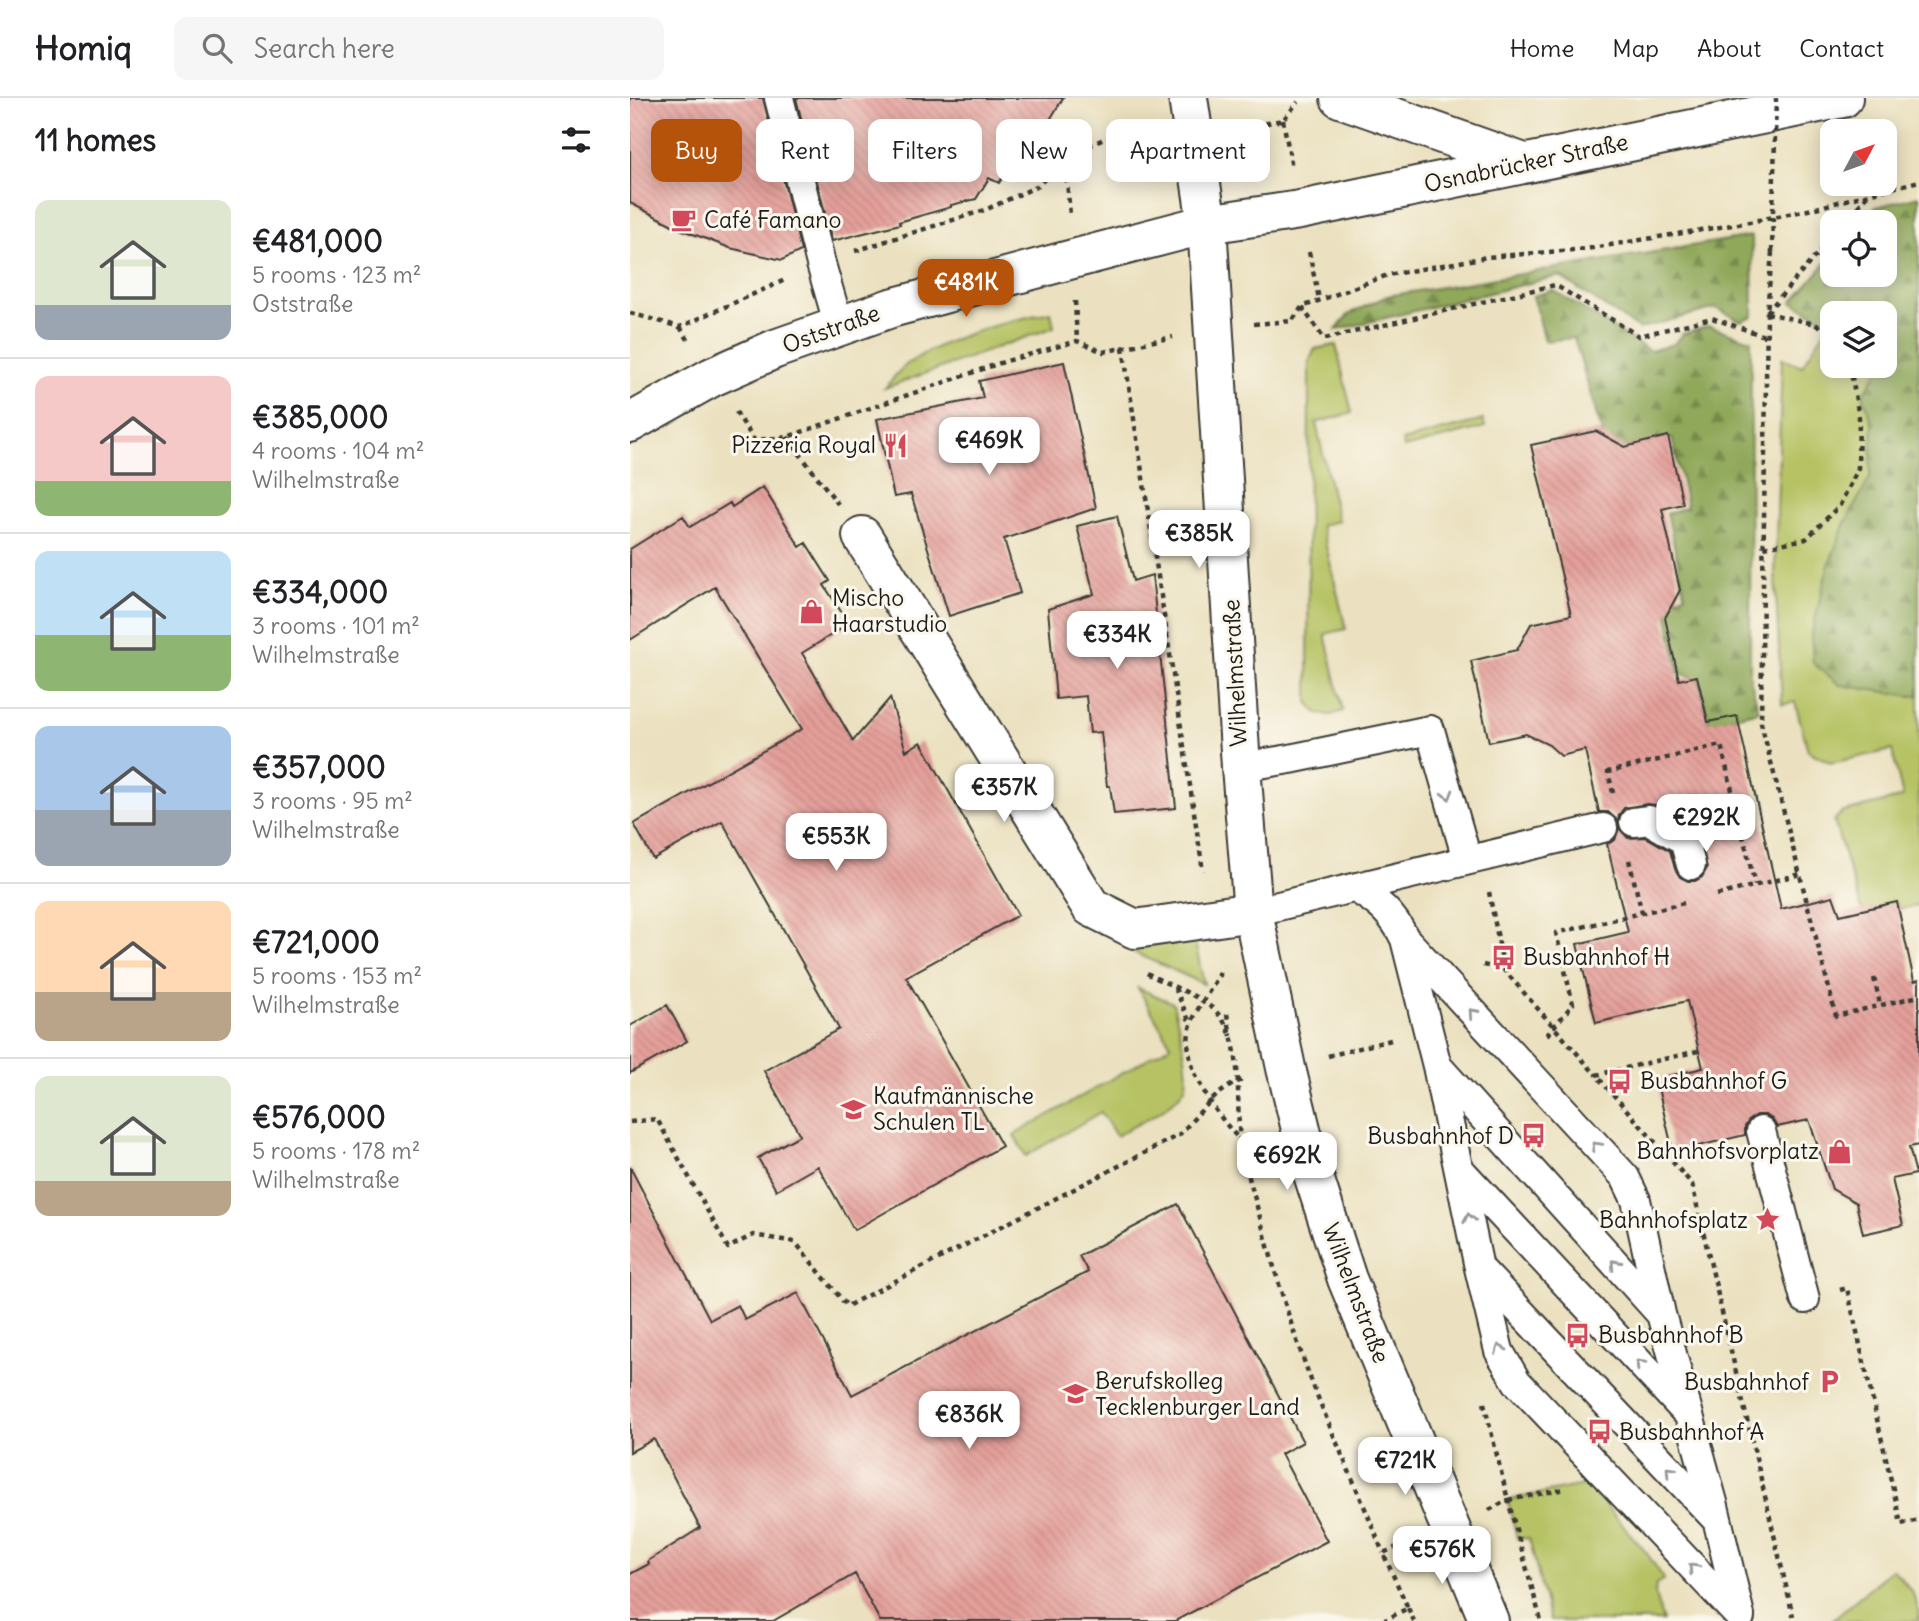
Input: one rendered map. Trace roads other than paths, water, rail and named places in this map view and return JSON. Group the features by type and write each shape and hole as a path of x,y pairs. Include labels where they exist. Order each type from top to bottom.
{"street":[{"name":"Wilhelmstraße","path":"1188,98 1208,224 1241,767 1254,912 1286,1068 1309,1163 1347,1279 1489,1621"},
{"path":"1340,98 1524,163"},
{"name":"Osnabrücker Straße","path":"1208,224 1300,210 1843,98"},
{"name":"Oststraße","path":"630,424 712,377 775,349 891,308 1208,224"},
{"path":"862,536 1091,907 1135,929 1254,912"}],"lane":[{"path":"779,98 839,326"},
{"path":"1241,767 1430,730 1466,859"},
{"path":"1634,822 1650,820 1684,840 1691,865"},
{"path":"1254,912 1603,828"},
{"path":"1355,888 1377,901 1395,919 1405,939 1437,1066 1499,1351 1517,1382 1741,1619"},
{"path":"1405,939 1625,1177 1636,1200 1661,1314 1741,1619"},
{"path":"1437,1066 1661,1314"},
{"path":"1761,1131 1805,1299"},
{"path":"1459,1169 1687,1413"},
{"path":"1479,1268 1717,1520"}],"place":[{"name":"Café Famano","path":"684,220"},
{"name":"Pizzeria Royal","path":"896,445"},
{"name":"Mischo Haarstudio","path":"812,611"},
{"name":"Busbahnhof H","path":"1503,957"},
{"name":"Busbahnhof G","path":"1620,1081"},
{"name":"Kaufmännische Schulen TL","path":"853,1109"},
{"name":"Busbahnhof D","path":"1534,1136"},
{"name":"Bahnhofsvorplatz","path":"1839,1151"},
{"name":"Bahnhofsplatz","path":"1768,1220"},
{"name":"Busbahnhof B","path":"1578,1335"},
{"name":"Busbahnhof","path":"1829,1382"},
{"name":"Berufskolleg Tecklenburger Land","path":"1075,1394"},
{"name":"Busbahnhof A","path":"1599,1432"}]}
